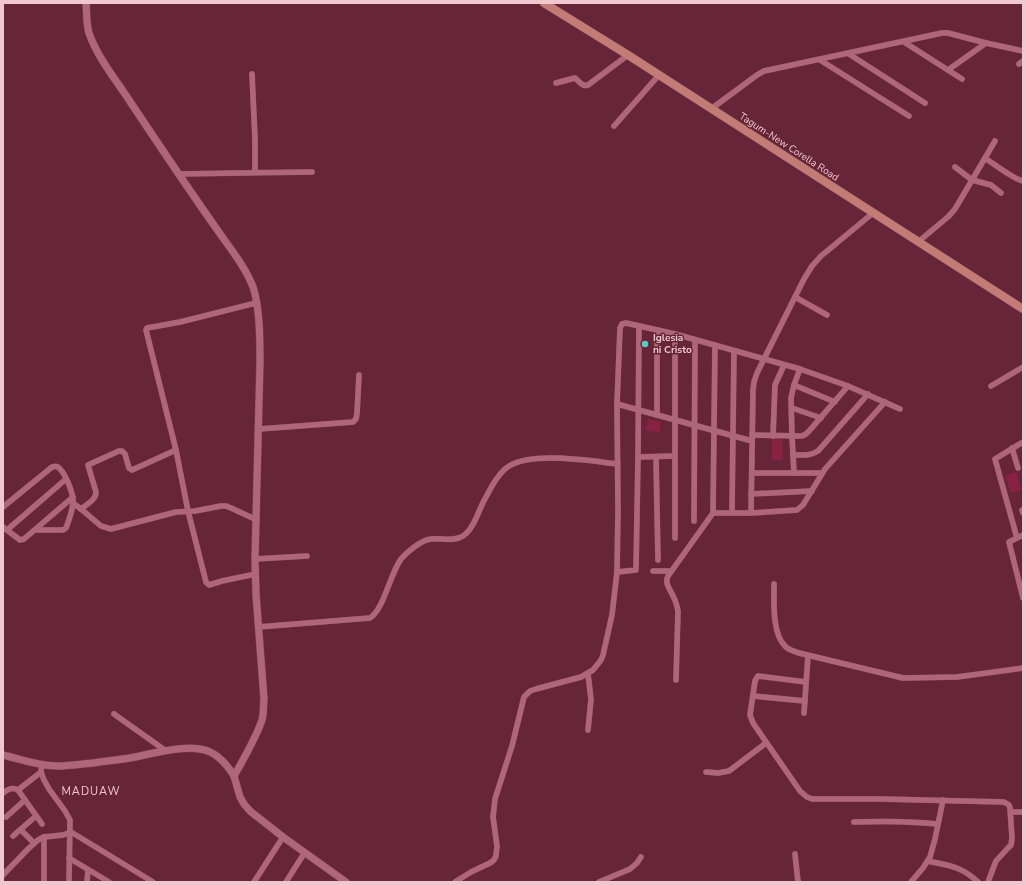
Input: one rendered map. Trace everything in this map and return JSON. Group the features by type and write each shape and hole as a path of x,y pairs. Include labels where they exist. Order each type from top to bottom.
{"main road":[{"name":"Tagum-New Corella Road","path":"544,3 628,55 1023,308"}],"street":[{"path":"86,3 89,33 104,64 239,262 252,287 256,304 260,331 255,559 258,627 264,699 262,721 234,776"},
{"path":"711,109 761,73 945,33 1023,51"},
{"path":"904,42 962,79"},
{"path":"948,70 986,43"},
{"path":"849,54 925,103"},
{"path":"556,83 575,78 583,85 588,85 628,55"},
{"path":"820,60 909,116"},
{"path":"252,74 255,172"},
{"path":"614,126 659,75"},
{"path":"918,242 952,213 995,140"},
{"path":"985,158 1014,177 1023,181"},
{"path":"955,167 972,180 991,185 1001,193"},
{"path":"178,174 312,172"},
{"path":"751,513 754,382 757,372 815,261 873,213"},
{"path":"795,298 827,315"},
{"path":"256,304 146,329 176,450 188,511 208,585 256,574"},
{"path":"455,882 470,872 490,863 496,856 497,846 493,817 495,799 512,746 524,697 530,691 588,674 601,660 605,648 612,615 617,572 617,404 620,326 623,323 626,323 675,334 800,369 868,394 900,409"},
{"path":"617,572 636,570 639,326"},
{"path":"656,330 657,415"},
{"path":"675,334 675,538"},
{"path":"694,521 695,340"},
{"path":"676,680 678,611 674,596 666,579 713,513 715,345"},
{"path":"732,512 734,351"},
{"path":"773,436 775,385 784,365"},
{"path":"991,386 1023,367"},
{"path":"794,473 792,398 794,386 800,369"},
{"path":"259,429 353,422 356,419 357,413 359,375"},
{"path":"794,386 835,402"},
{"path":"752,434 802,436 806,434 821,418 848,386"},
{"path":"793,455 809,455 818,451 868,394"},
{"path":"713,513 751,513 798,510 803,505 830,463 885,402"},
{"path":"617,404 752,441"},
{"path":"792,408 821,418"},
{"path":"1023,442 995,459 1020,537 1009,542 1023,598"},
{"path":"1012,448 1018,468"},
{"path":"81,509 95,498 96,495 88,465 122,451 125,454 129,468 132,470 176,450"},
{"path":"638,457 675,456"},
{"path":"656,457 658,560"},
{"path":"258,627 370,618 375,615 401,559 424,540 451,540 465,535 472,527 490,488 504,469 512,464 522,461 557,458 618,464"},
{"path":"3,508 52,467 57,467 66,479 73,500 101,526 111,529 176,512 195,511 226,506 256,520"},
{"path":"752,474 822,474"},
{"path":"66,479 5,528 22,540 73,500"},
{"path":"751,494 812,491"},
{"path":"36,530 65,530 73,500"},
{"path":"255,559 307,556"},
{"path":"653,571 672,571"},
{"path":"774,584 777,634 780,641 785,647 808,656 903,678 957,677 1023,668"},
{"path":"804,713 808,656"},
{"path":"588,674 591,699 588,730"},
{"path":"806,682 758,676 755,681 750,718 800,791 807,798 812,799 854,798 1004,802 1009,805 1011,812 1011,844 996,861 988,882"},
{"path":"753,696 805,702"},
{"path":"114,714 166,751"},
{"path":"706,772 718,773 729,771 766,743"},
{"path":"3,755 42,764 73,766 179,749 193,748 208,751 217,756 228,767 234,776 240,797 250,810 282,837 346,882"},
{"path":"42,764 41,772 44,780 69,816 71,825 69,882"},
{"path":"18,790 41,772"},
{"path":"3,793 13,788 18,790 42,824"},
{"path":"6,817 25,800"},
{"path":"911,882 928,861 932,851 943,800"},
{"path":"1011,812 1023,812"},
{"path":"13,836 36,816"},
{"path":"854,822 886,821 938,824"},
{"path":"21,830 34,843"},
{"path":"3,875 34,843 44,837 63,835 71,832"},
{"path":"71,832 153,882"},
{"path":"63,835 70,838"},
{"path":"44,837 44,882"},
{"path":"254,882 282,837"},
{"path":"286,882 305,852"},
{"path":"795,854 798,882"},
{"path":"600,882 630,869 641,857"},
{"path":"69,858 109,882"},
{"path":"928,861 958,868 978,882"},
{"path":"87,882 88,870"}],"shaded area":[{"path":"648,419 661,422 659,433 645,430"},
{"path":"782,438 783,460 772,460 772,439"},
{"path":"1016,472 1021,490 1011,493 1005,475"}],"place":[{"name":"Iglesia ni Cristo","path":"645,344"}],"district":[{"name":"MADUAW","path":"91,791"}]}
